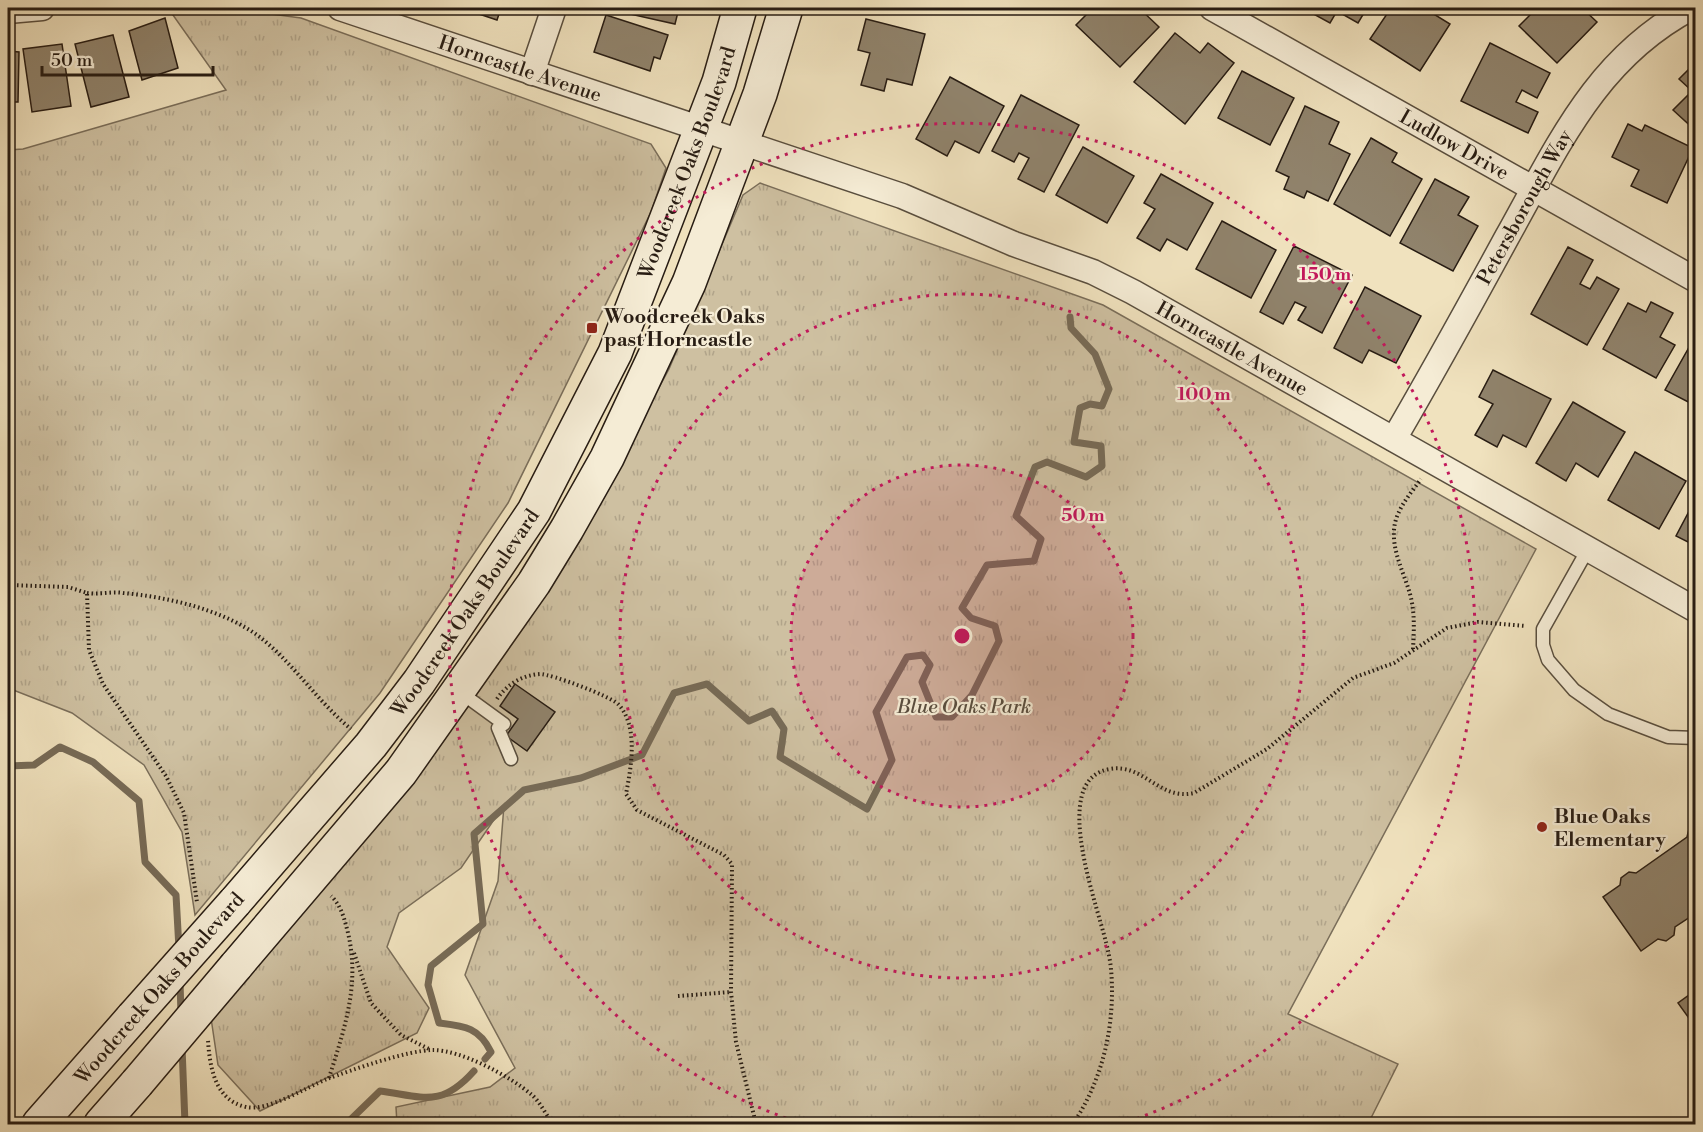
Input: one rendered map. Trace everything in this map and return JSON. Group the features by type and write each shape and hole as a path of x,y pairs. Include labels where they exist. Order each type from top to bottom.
{"main road":[{"name":"Woodcreek Oaks Boulevard","path":"39,1125 371,745 440,654 506,556 534,511 574,437 615,353 702,129 719,82 740,8"},
{"name":"Woodcreek Oaks Boulevard","path":"101,1125 401,772 534,583 607,458 689,283 743,143 786,8"}],"street":[{"path":"8,11 42,8"},
{"name":"Horncastle Avenue","path":"340,8 902,196 1014,244 1093,272 1133,292 1695,610"},
{"path":"532,73 554,8"},
{"name":"Ludlow Drive","path":"1212,8 1695,280"},
{"name":"Petersborough Way","path":"1394,439 1534,189 1595,87 1634,46 1660,24 1691,8"}],"lane":[{"path":"1588,549 1543,629 1543,645 1555,669 1574,690 1608,714 1668,737 1695,738"},
{"path":"459,691 504,724 498,728 511,759"}],"path":[{"path":"1413,649 1414,615 1410,595 1395,551 1394,534 1397,515 1434,462"},
{"path":"87,593 98,595 121,592 172,602 240,624 262,639 335,714 371,745"},
{"path":"1073,1125 1098,1077 1110,1020 1109,952 1078,826 1080,801 1090,780 1109,769 1131,770 1167,792 1182,796 1194,793 1268,749 1353,678 1394,663 1447,628 1478,622 1499,622 1543,629"},
{"path":"489,712 500,695 516,680 542,674 600,693 619,705 632,736 630,773 626,794 637,810 724,855 732,864 731,992 736,1042 756,1125"},
{"path":"313,876 335,899 344,916 371,1004 401,1035 432,1050"},
{"path":"328,1078 350,1014 354,981 352,947"},
{"path":"678,996 731,992"}],"green space":[{"path":"168,8 225,8 301,18 651,144 666,168 651,212 508,503 380,693 195,915 182,832 144,765 72,713 8,688 8,150 23,149 226,90"},
{"name":"Blue Oaks Park","path":"760,183 1103,305 1536,549 1288,1014 1398,1064 1368,1124 397,1124 396,1107 490,1087 515,1068 465,975 498,881 504,805 461,868 399,913 387,947 429,1008 417,1033 260,1111 218,1065 211,1018 562,567 669,369 743,195"}],"building":[{"path":"461,8 501,8 497,20"},
{"path":"612,8 679,8 675,24 612,10"},
{"path":"1093,8 1139,8 1159,27 1120,67 1076,25"},
{"path":"1310,8 1367,8 1358,23 1337,11 1330,23 1308,11"},
{"path":"1391,8 1424,8 1450,24 1420,71 1370,39"},
{"path":"1537,8 1582,8 1597,22 1557,63 1519,26"},
{"path":"606,15 668,35 660,59 654,57 650,71 594,52"},
{"path":"165,18 178,68 142,80 129,31"},
{"path":"866,19 925,34 912,85 887,79 884,91 861,85 870,53 858,50"},
{"path":"1175,33 1200,53 1208,43 1234,63 1185,124 1134,82"},
{"path":"113,35 129,97 91,107 75,44"},
{"path":"1490,43 1550,73 1537,98 1522,90 1516,102 1538,112 1528,133 1461,101"},
{"path":"62,44 71,106 32,112 23,49"},
{"path":"8,51 19,52 18,102 8,102"},
{"path":"1696,62 1696,131 1673,110 1692,91 1679,79"},
{"path":"1242,71 1294,98 1270,145 1218,118"},
{"path":"950,77 1004,106 979,153 955,141 947,156 916,139"},
{"path":"1021,95 1079,125 1044,192 1018,179 1029,158 1019,153 1014,162 992,151"},
{"path":"1305,106 1339,122 1329,144 1350,154 1328,201 1307,191 1304,198 1284,189 1289,177 1276,171"},
{"path":"1628,124 1642,131 1645,125 1693,148 1667,203 1631,186 1639,170 1612,157"},
{"path":"1371,138 1397,153 1392,162 1422,179 1390,236 1334,204"},
{"path":"1083,147 1134,176 1107,223 1056,195"},
{"path":"1161,174 1213,203 1187,250 1167,239 1160,251 1137,238 1155,209 1144,203"},
{"path":"1435,179 1469,197 1458,215 1478,226 1453,271 1400,243"},
{"path":"1222,221 1276,250 1251,298 1196,269"},
{"path":"1294,246 1352,275 1322,333 1298,320 1306,307 1295,302 1283,324 1260,312"},
{"path":"1568,247 1593,260 1580,284 1590,289 1597,277 1619,289 1587,345 1531,314"},
{"path":"1365,287 1421,316 1396,363 1369,350 1362,363 1334,348"},
{"path":"1651,302 1673,313 1660,337 1675,345 1656,378 1603,349 1628,303 1646,312"},
{"path":"1692,342 1696,344 1696,406 1665,390"},
{"path":"1493,370 1551,399 1526,447 1503,435 1497,447 1475,435 1493,404 1479,397"},
{"path":"1573,402 1625,432 1598,477 1576,463 1566,481 1536,463"},
{"path":"1635,452 1686,481 1659,529 1608,500"},
{"path":"1696,498 1696,546 1676,536"},
{"path":"515,684 555,712 527,751 506,736 518,719 500,706"},
{"path":"1696,824 1696,913 1675,927 1674,935 1666,941 1658,939 1641,951 1603,897 1620,885 1621,878 1629,872 1636,873 1687,837 1689,829"},
{"path":"1696,990 1696,1028 1678,1003"}],"waterway":[{"path":"485,1059 491,1052 476,1033 463,1027 439,1023 428,985 431,966 483,924 474,834 524,790 581,778 642,755 674,693 707,684 749,721 772,711 784,729 780,757 867,809 892,760 876,712 907,657 923,655 930,665 922,682 936,717 952,717 972,695 999,641 995,626 971,618 962,608 987,565 1034,561 1041,539 1016,516 1035,467 1047,462 1086,477 1102,466 1101,446 1074,442 1080,408 1090,404 1102,406 1109,389 1095,354 1071,328 1070,317"},
{"path":"8,766 34,765 60,747 93,762 139,801 145,862 176,895 179,949"},
{"path":"180,981 181,1015"},
{"path":"182,1047 185,1124"},
{"path":"346,1124 380,1091 420,1097 441,1095 452,1091 474,1071"}],"place":[{"name":"Woodcreek Oaks past Horncastle","path":"592,328"},
{"name":"Blue Oaks Elementary","path":"1542,827"}]}
